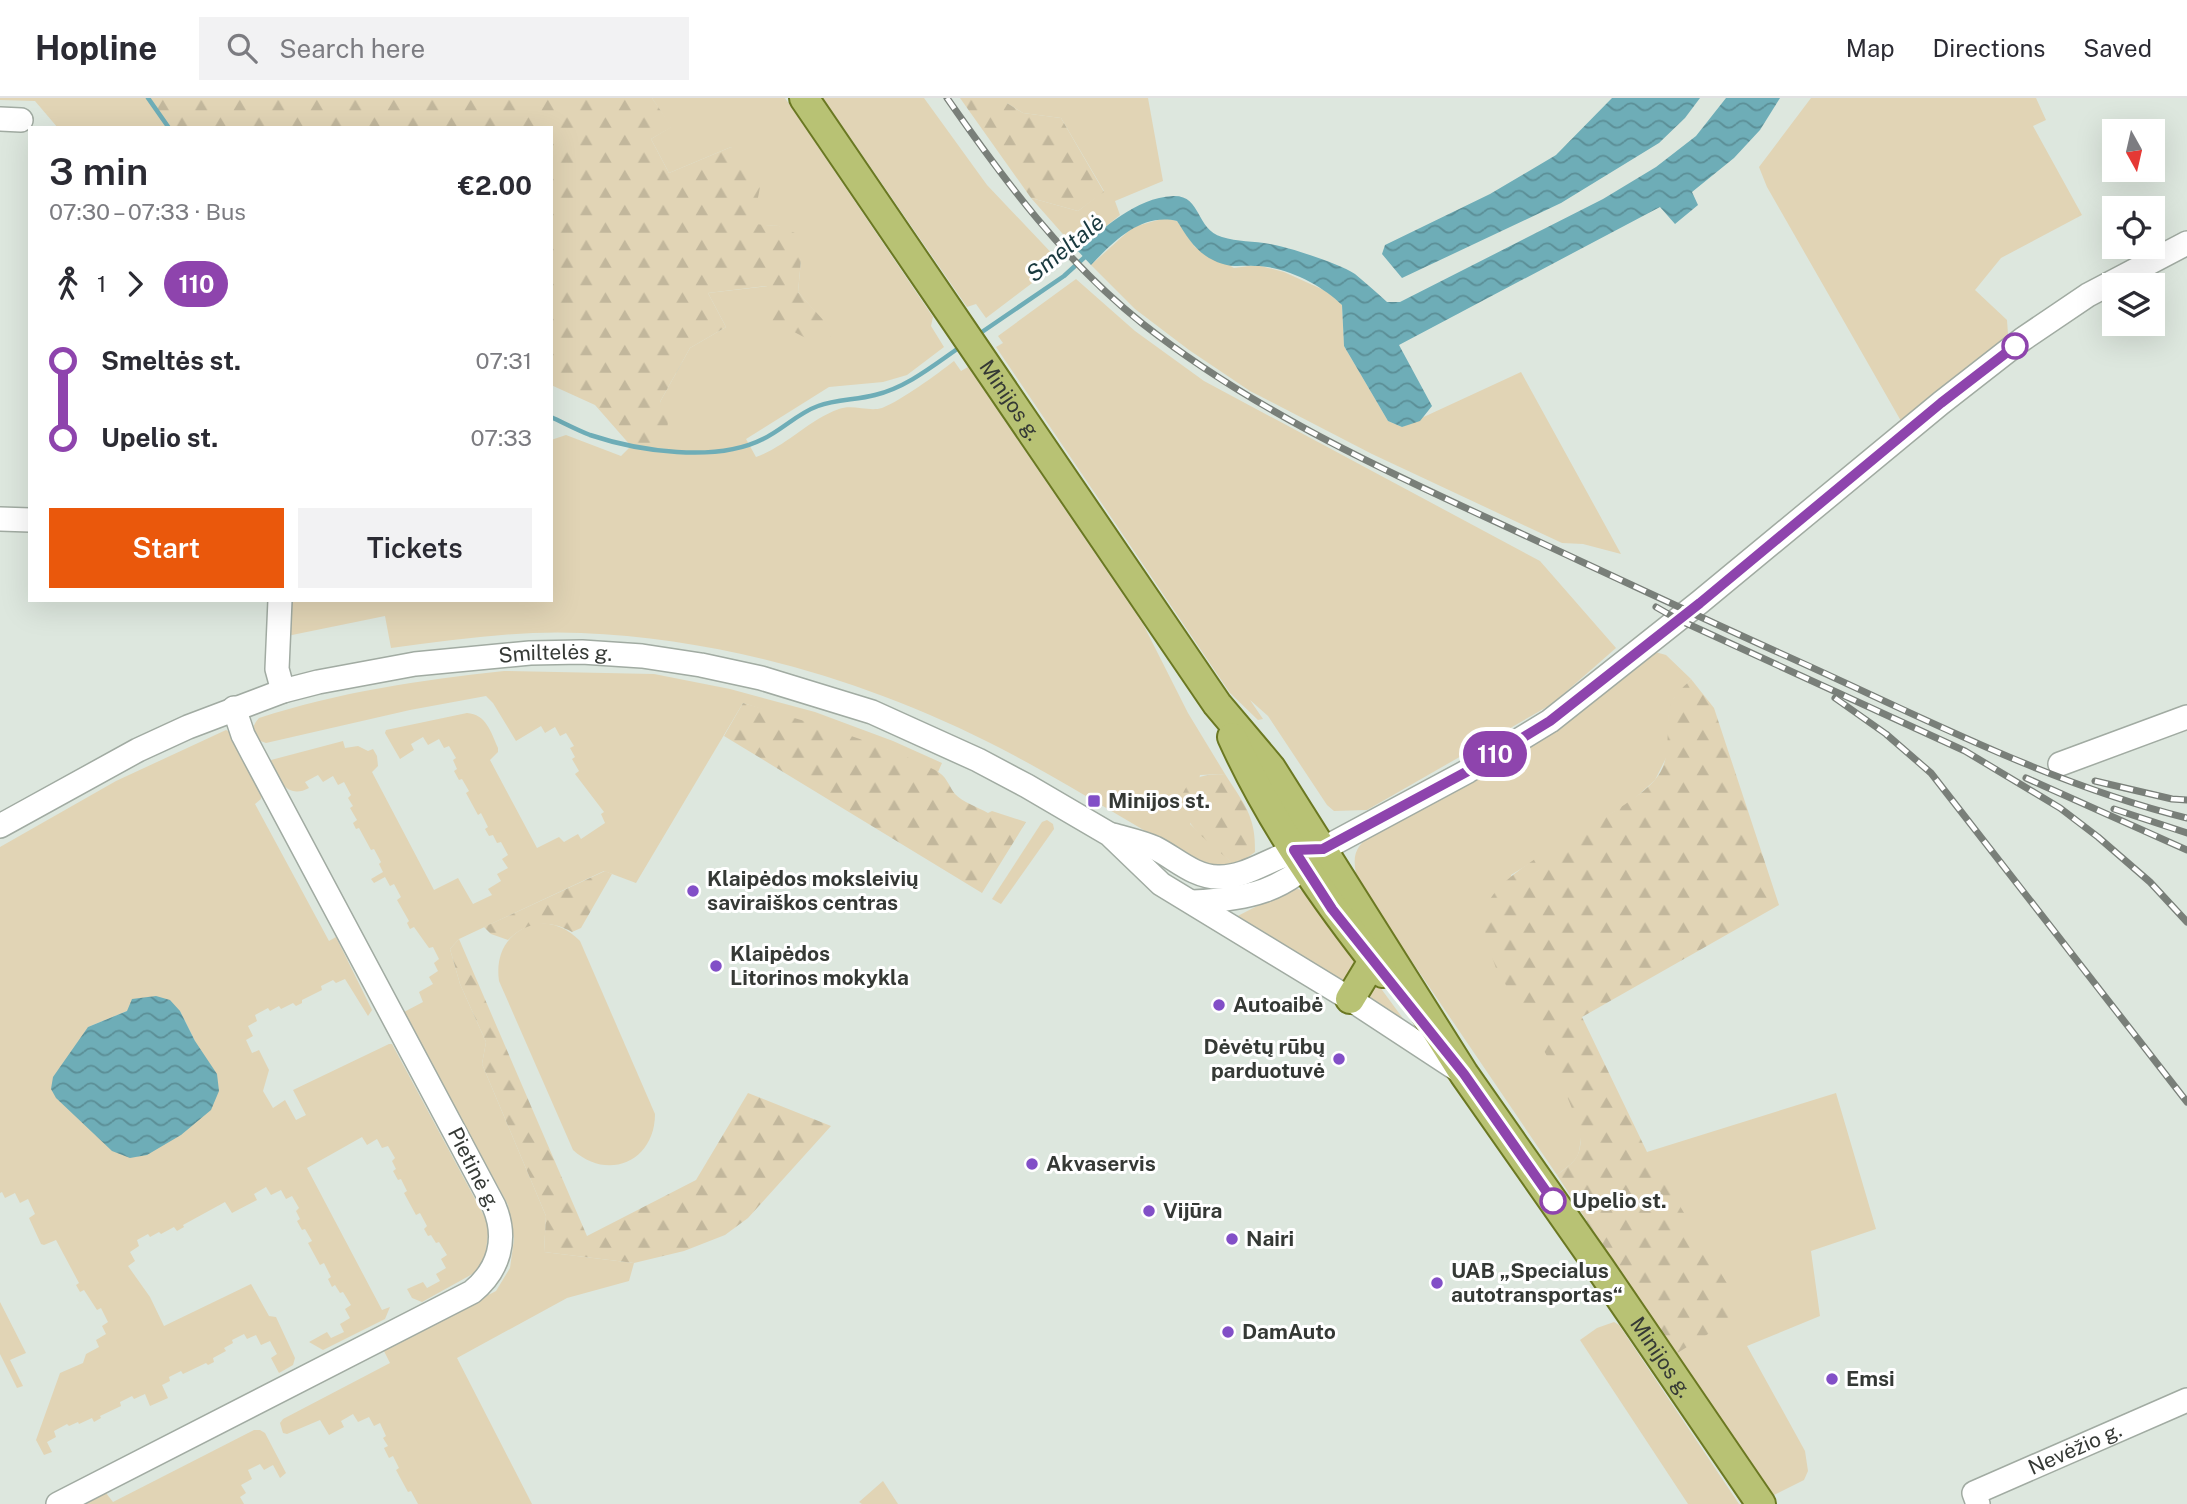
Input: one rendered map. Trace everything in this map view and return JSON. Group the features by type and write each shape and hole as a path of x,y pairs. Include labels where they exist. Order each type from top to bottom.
{"main road":[{"name":"Minijos g.","path":"804,98 1217,704 1253,783 1464,1074 1760,1504"},
{"name":"Minijos g.","path":"1308,856 1332,909 1464,1074"},
{"path":"1350,999 1373,961"}],"street":[{"path":"1193,902 1252,896 1308,856 1468,771 1550,721 1700,603 1941,403 2023,339 2088,295 2187,243"},
{"path":"0,519 28,520"},
{"path":"280,602 277,669 284,691"},
{"name":"Smiltelės g.","path":"0,826 138,750 234,708 284,691 390,668 530,653 582,652 642,656 701,665 761,678 872,712 978,760 1109,834"},
{"name":"Pietinė g.","path":"58,1504 472,1292 494,1269 501,1243 499,1218 494,1206 243,735 234,708"},
{"path":"2060,764 2187,717"},
{"path":"1109,834 1153,847 1205,876 1219,878 1308,856"},
{"path":"1109,834 1161,884 1350,999 1464,1074"},
{"name":"Nevėžio g.","path":"1978,1504 1974,1493 2187,1400"}],"green space":[{"path":"148,98 168,126 56,126 35,101 0,100"},
{"path":"148,98 652,98 672,127 651,139 669,173 731,147 760,187 753,224 779,226 797,234 801,260 798,292 833,331 825,348 771,320 767,286 708,293 726,327 690,348 660,402 668,414 667,449 631,446 595,405 553,386 553,126 168,126"},
{"path":"652,98 785,98 933,317 931,326 944,347 907,375 883,382 829,387 746,439 756,457 839,409 882,408 929,380 954,361 961,371 968,367 1143,624 1188,713 1225,774 1200,775 1190,824 1236,866 1204,865 1028,763 953,725 902,703 798,668 690,644 581,633 486,636 391,648 385,616 292,635 287,633 286,602 553,602 553,439 566,435 621,456 631,446 667,449 660,402 690,348 726,327 708,293 768,286 832,331 798,292 801,260 779,226 753,225 731,147 669,173 651,139 671,127"},
{"path":"823,98 924,98 987,185 1060,262 986,318 976,304 967,307"},
{"path":"960,98 1007,98 1007,103 1023,113 1061,118 1104,192 1078,211 1031,198"},
{"path":"1007,98 1148,98 1163,181 1115,201 1120,215 1077,250 1031,198 1078,211 1104,191 1061,118 1023,113 1007,103"},
{"path":"1811,98 2036,98 2046,120 2033,126 2082,215 2001,258 1975,290 2007,320 2008,334 2001,343 1901,421 1767,187 1759,167"},
{"path":"1165,218 1177,221 1195,247 1234,268 1257,265 1284,272 1328,292 1342,305 1344,346 1388,421 1402,427 1521,372 1621,554 1583,544 1562,543 1372,454 1250,391 1189,350 1135,309 1091,265 1133,227"},
{"path":"1076,279 1135,331 1204,381 1540,561 1616,648 1552,704 1367,810 1334,811 1327,805 1268,716 1250,700 1263,719 1258,720 1230,693 996,347 1003,343 998,336"},
{"path":"1655,652 1666,655 1691,679 1674,698 1669,714 1668,754 1655,780 1632,801 1511,875 1580,1129 1577,1156 1557,1175 1358,882 1356,852 1376,831"},
{"path":"504,671 654,674 730,689 815,712 893,741 942,763 938,772 888,750 743,703 636,883 604,871 459,939 450,949 460,984 486,1042 482,1064 546,1216 544,1252 634,1263 629,1281 567,1298 457,1358 532,1504 418,1504 396,1470 399,1468 393,1456 389,1458 384,1448 388,1446 380,1423 374,1426 369,1417 358,1422 353,1414 341,1421 344,1427 329,1435 320,1420 287,1434 283,1433 280,1423 390,1363 383,1349 496,1291 510,1268 514,1239 508,1205 404,1012 423,1002 419,992 433,984 429,977 438,971 434,963 439,959 433,947 429,948 414,927 410,929 407,923 409,921 397,900 401,897 394,884 390,886 385,877 374,883 371,879 383,872 379,864 381,862 353,823 357,820 350,808 353,806 348,798 351,795 344,782 338,785 333,776 323,782 318,775 305,782 309,788 295,791 284,786 271,760 343,741 345,748 358,746 368,751 373,749 378,766 372,772 434,890 458,878 473,904 492,895 488,889 501,881 497,874 508,868 502,859 508,855 501,842 497,843 493,835 489,836 485,829 488,827 481,813 478,815 466,793 469,791 454,771 457,769 453,760 456,758 449,746 444,748 439,739 428,745 423,737 411,744 414,750 400,759 385,733 386,730 467,713 483,720 498,748 498,752 490,760 537,848 559,837 564,842 578,834 581,839 605,823 601,814 604,812 575,774 579,771 572,759 575,757 570,748 574,746 566,733 560,736 555,727 545,733 541,726 516,741 486,696 410,710 266,743 255,739 254,728 259,718 319,701 411,683"},
{"path":"1691,679 1714,708 1779,905 1582,1017 1647,1152 1734,1295 1734,1307 1726,1323 1674,1355 1557,1175 1577,1156 1580,1147 1579,1130 1548,1057 1496,968 1489,949 1484,916 1491,898 1507,880 1531,862 1614,812 1654,781 1665,761 1668,719 1673,699"},
{"path":"743,703 840,732 912,759 939,772 955,794 966,802 988,813 992,811 1026,822 982,893 724,736"},
{"path":"226,730 230,732 261,796 255,804 329,941 336,937 372,1010 368,1016 345,979 336,983 333,980 321,986 322,990 296,1006 293,1003 281,1009 279,1006 270,1011 268,1008 255,1015 257,1021 248,1026 253,1036 246,1040 252,1053 259,1050 269,1070 263,1091 273,1108 285,1100 296,1120 306,1115 293,1090 392,1044 489,1225 485,1259 476,1272 422,1302 412,1298 407,1289 423,1282 427,1288 440,1281 436,1274 446,1268 441,1259 447,1255 439,1242 436,1243 431,1235 428,1236 424,1229 427,1226 420,1213 416,1215 404,1193 407,1191 393,1171 396,1169 392,1161 395,1158 388,1146 382,1148 377,1139 367,1145 362,1137 307,1168 382,1310 390,1307 385,1319 323,1350 309,1342 327,1332 331,1338 344,1332 340,1324 350,1318 345,1309 351,1305 343,1292 340,1293 335,1285 332,1287 328,1279 331,1277 324,1263 320,1265 308,1243 312,1241 297,1221 300,1219 296,1211 299,1208 292,1196 286,1199 281,1190 271,1195 266,1187 254,1194 257,1200 232,1213 225,1202 177,1231 174,1227 150,1237 148,1234 137,1240 139,1246 130,1252 135,1261 128,1266 150,1297 164,1326 251,1284 269,1316 276,1317 295,1358 293,1365 279,1373 271,1358 277,1354 270,1341 261,1345 256,1335 247,1339 244,1334 232,1340 233,1343 224,1348 226,1351 213,1358 214,1362 169,1377 170,1381 162,1385 168,1398 150,1406 145,1394 134,1399 132,1396 94,1422 92,1418 79,1424 67,1424 54,1431 56,1437 47,1442 52,1452 44,1455 36,1440 60,1373 83,1363 86,1354 99,1347 96,1340 106,1334 102,1326 108,1322 101,1308 97,1310 84,1290 80,1292 76,1285 79,1283 56,1240 41,1244 29,1218 35,1214 28,1199 20,1203 15,1193 5,1198 2,1192 0,1193 0,847 116,781","holes":["127,1011 180,1011 195,1041 88,1027"]},
{"path":"1225,774 1251,819 1255,840 1255,852 1236,866 1190,823 1181,803 1183,793 1195,779 1206,775"},
{"path":"1047,820 1053,824 1054,829 1001,904 992,899 1042,822"},
{"path":"605,871 612,874 581,928 572,932 555,925 538,924 523,929 508,940 491,934 484,927"},
{"path":"1298,889 1311,894 1357,962 1350,992 1230,920 1288,890"},
{"path":"536,923 560,927 580,941 655,1114 653,1130 647,1144 627,1162 601,1164 587,1160 573,1150 499,981 499,961 505,944 518,932"},
{"path":"459,939 587,1236 696,1180 748,1093 831,1126 748,1218 725,1235 684,1251 634,1263 544,1252 546,1216 482,1064 486,1042 460,984 450,949"},
{"path":"1374,979 1407,1024 1358,997"},
{"path":"1836,1093 1876,1229 1811,1251 1820,1316 1747,1346 1805,1451 1808,1471 1804,1480 1774,1495 1674,1355 1647,1152"},
{"path":"0,1302 26,1353 10,1360 23,1386 17,1388 0,1354"},
{"path":"1614,1322 1619,1325 1739,1504 1688,1504 1580,1340 1597,1328"},
{"path":"254,1430 265,1433 286,1473 280,1478 273,1465 264,1470 260,1464 248,1470 252,1479 241,1485 246,1493 240,1497 244,1504 84,1504 106,1493 113,1502"},
{"path":"883,1481 898,1504 859,1502"}],"water":[{"path":"1612,98 1700,98 1685,118 1659,143 1561,203 1402,278 1382,254 1385,245 1490,194 1556,155"},
{"path":"1726,98 1780,98 1760,130 1734,158 1692,192 1698,205 1675,224 1660,207 1399,345 1432,406 1420,421 1402,427 1388,421 1344,346 1342,305 1314,284 1278,269 1222,264 1195,246 1177,221 1152,221 1140,225 1119,238 1091,265 1077,250 1133,208 1159,198 1182,197 1194,206 1213,233 1234,240 1278,246 1327,261 1355,274 1387,302 1400,302 1603,199 1656,167 1696,136"},
{"path":"156,996 170,1000 180,1011 195,1041 217,1074 219,1091 211,1110 181,1135 147,1155 130,1158 112,1151 56,1098 51,1089 53,1077 88,1027 127,1011 132,999"}],"waterway":[{"name":"Smeltalė","path":"148,98 168,126"},
{"name":"Smeltalė","path":"979,334 1064,276 1087,255"},
{"name":"Smeltalė","path":"553,418 590,435 631,446 677,452 723,451 763,439 818,406 875,395 899,386 963,345"}],"railway":[{"path":"947,98 1013,189 1087,274 1143,324 1225,382 1268,408 1312,433 1448,500 1977,743 2080,785 2187,818"},
{"path":"1656,607 1965,751 2060,808 2098,837 2150,882 2187,922"},
{"path":"1835,698 1886,734 1931,773 2187,1102"},
{"path":"2026,778 2187,850"},
{"path":"2095,781 2187,800"},
{"path":"2114,809 2187,833"}],"bus line":[{"name":"110","path":"1553,1201 1464,1074 1332,909 1294,850 1323,849 1468,771 1550,721 1700,603 1941,403 2015,346"}],"place":[{"name":"Minijos st.","path":"1094,801"},
{"name":"Klaipėdos moksleivių saviraiškos centras","path":"693,891"},
{"name":"Klaipėdos Litorinos mokykla","path":"716,966"},
{"name":"Autoaibė","path":"1219,1005"},
{"name":"Dėvėtų rūbų parduotuvė","path":"1339,1059"},
{"name":"Akvaservis","path":"1032,1164"},
{"name":"Upelio st.","path":"1553,1201"},
{"name":"Vijūra","path":"1149,1211"},
{"name":"Nairi","path":"1232,1239"},
{"name":"UAB „Specialus autotransportas“","path":"1437,1283"},
{"name":"DamAuto","path":"1228,1332"},
{"name":"Emsi","path":"1832,1379"}]}
